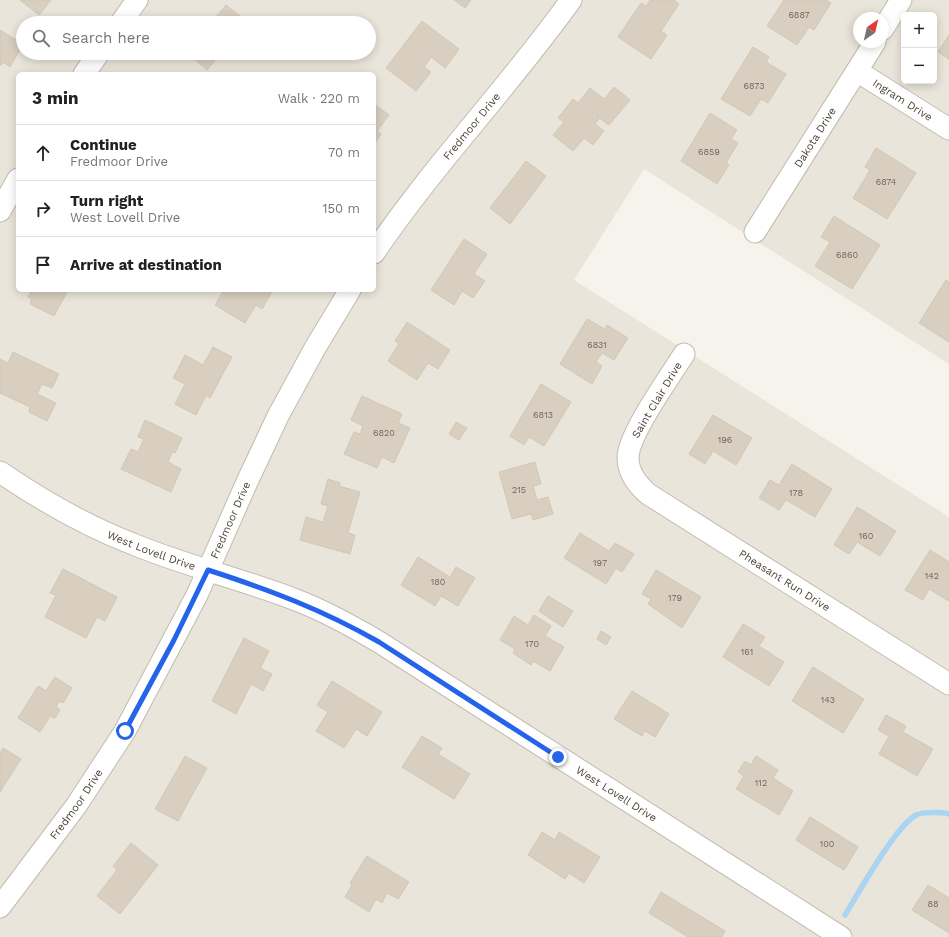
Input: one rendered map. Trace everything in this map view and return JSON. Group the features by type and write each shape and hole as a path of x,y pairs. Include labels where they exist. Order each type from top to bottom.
{"street":[{"path":"126,16 137,0"},
{"name":"Fredmoor Drive","path":"376,250 411,201 518,71 571,0"},
{"path":"889,19 901,0"},
{"name":"Dakota Drive","path":"756,232 871,48"},
{"path":"85,72 94,60"},
{"name":"Ingram Drive","path":"857,71 949,128"},
{"path":"0,211 16,183"},
{"name":"Fredmoor Drive","path":"0,907 60,828 110,756 152,680 208,570 278,416 315,348 349,292"},
{"name":"Saint Clair Drive","path":"629,469 628,458 630,446 637,430 684,354"},
{"name":"Pheasant Run Drive","path":"629,469 635,482 648,494 949,684"},
{"name":"West Lovell Drive","path":"0,472 90,525 132,544 317,609 379,642 841,937"}],"shaded area":[{"path":"0,0 949,0 949,364 644,169 574,280 949,517 949,937 0,937"}],"building":[{"path":"20,0 51,0 39,15"},
{"path":"454,0 471,0 465,8"},
{"path":"650,0 674,0 679,4 661,31 667,35 651,59 618,37 641,3 646,6"},
{"path":"784,0 826,0 831,3 814,30 809,27 797,45 767,26"},
{"path":"226,5 240,16 217,16"},
{"path":"422,21 459,49 445,68 431,57 424,67 431,72 416,91 386,68"},
{"path":"0,30 16,40 16,56 10,67 3,62 0,66"},
{"path":"949,35 949,59 938,52"},
{"path":"753,47 769,57 766,62 786,74 768,103 761,99 750,116 721,99"},
{"path":"195,60 215,60 207,70"},
{"path":"614,87 630,100 609,125 597,116 599,119 595,124 604,131 593,145 584,138 573,151 553,135 564,122 558,118 573,99 578,103 590,88 604,99"},
{"path":"376,105 389,115 377,131 381,134 376,141"},
{"path":"710,113 737,130 731,139 738,143 726,163 729,165 717,184 681,161"},
{"path":"876,148 916,173 887,219 853,198 870,170 865,167"},
{"path":"526,161 546,176 510,224 490,208"},
{"path":"834,216 880,245 852,289 815,266 830,242 821,237"},
{"path":"464,239 487,254 474,274 485,281 473,298 462,291 454,305 431,290"},
{"path":"946,280 949,282 949,342 919,323"},
{"path":"31,292 67,292 54,316 30,304 32,299 28,297"},
{"path":"223,292 272,292 262,309 256,305 245,323 215,305"},
{"path":"587,319 605,329 607,325 628,338 614,360 602,353 596,362 602,366 592,384 560,364"},
{"path":"407,322 450,350 438,369 428,363 417,380 388,361 399,344 395,341"},
{"path":"213,347 232,357 210,398 206,395 196,415 175,404 185,384 173,378 185,355 203,365"},
{"path":"13,352 59,374 52,388 42,384 37,394 56,403 47,421 29,412 30,407 0,393 0,359 8,363"},
{"path":"541,384 571,402 544,446 529,437 524,445 510,436"},
{"path":"362,396 402,414 398,423 410,428 394,463 382,457 377,468 344,454 354,432 360,434 363,426 351,420"},
{"path":"713,415 752,438 736,465 713,451 705,464 689,454"},
{"path":"145,420 182,438 175,453 172,452 168,462 181,469 171,492 121,469 131,449 138,452 144,439 138,437"},
{"path":"456,422 467,428 459,440 449,434"},
{"path":"535,462 541,484 533,486 537,500 548,497 553,514 533,520 531,514 512,519 499,472"},
{"path":"792,464 832,489 815,517 786,500 779,510 759,498 770,480 779,485"},
{"path":"328,479 340,483 339,486 360,492 348,533 355,535 350,554 300,540 306,517 323,522 328,506 321,504"},
{"path":"857,507 896,531 880,556 857,542 849,554 834,545"},
{"path":"580,533 609,551 615,543 634,554 622,572 616,568 606,584 564,558"},
{"path":"930,550 949,562 949,601 929,589 923,600 905,590"},
{"path":"418,557 450,577 456,567 475,578 458,606 441,596 435,606 401,585"},
{"path":"63,569 117,597 105,621 97,617 86,638 45,617 56,595 50,593"},
{"path":"656,570 701,597 682,628 648,604 651,599 642,594"},
{"path":"548,596 573,611 563,627 539,611"},
{"path":"534,615 551,626 545,636 564,647 550,671 533,661 531,665 513,653 515,649 500,640 514,616 528,625"},
{"path":"743,624 765,637 759,646 784,662 769,686 723,657"},
{"path":"601,631 611,637 606,645 597,639"},
{"path":"244,638 269,651 260,668 272,674 263,691 251,684 236,714 212,701"},
{"path":"813,667 864,699 843,733 792,701"},
{"path":"55,677 72,688 63,703 59,701 56,707 60,710 55,718 50,716 40,732 18,718 38,686 46,691"},
{"path":"332,681 382,712 367,736 356,729 344,748 316,731 328,712 317,705"},
{"path":"632,691 669,714 655,737 645,731 642,736 614,719"},
{"path":"886,715 906,726 903,732 933,749 917,776 879,754 889,736 878,730"},
{"path":"422,736 442,748 438,754 470,774 454,799 402,767"},
{"path":"3,748 21,759 0,792 0,753"},
{"path":"185,756 207,768 178,821 155,809"},
{"path":"756,756 778,770 773,778 793,791 779,815 736,789 744,776 738,772 745,761 751,765"},
{"path":"810,817 858,847 844,870 796,840"},
{"path":"542,832 555,840 559,832 600,857 584,883 569,873 565,879 528,855"},
{"path":"131,843 158,865 120,914 97,896 117,870 113,866"},
{"path":"367,856 409,882 398,899 387,893 382,903 376,899 369,912 345,897 352,885 350,883"},
{"path":"928,885 949,898 949,933 912,910"},
{"path":"661,892 725,931 722,937 688,937 649,913"}],"waterway":[{"path":"845,915 868,876 898,832 907,822 916,815 922,813 949,814"}],"route":[{"path":"125,731 174,640 208,570 295,600 350,625 558,757"}]}
